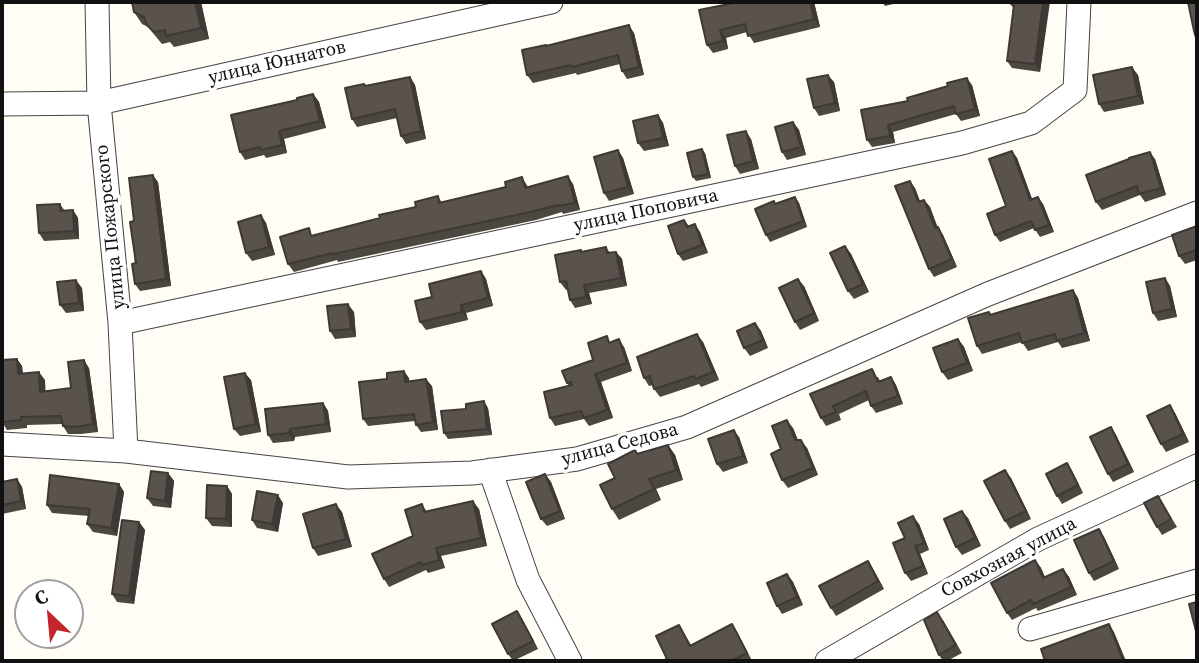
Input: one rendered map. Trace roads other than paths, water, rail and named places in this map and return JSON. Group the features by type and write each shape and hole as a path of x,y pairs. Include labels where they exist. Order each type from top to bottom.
{"street":[{"name":"улица Пожарского","path":"97,2 99,103 120,324 126,451"},
{"name":"улица Юннатов","path":"2,104 99,103 551,2"},
{"name":"улица Поповича","path":"120,324 948,146 1031,123 1075,90 1079,2"},
{"name":"улица Седова","path":"2,444 126,451 348,477 472,473 578,459 687,427 988,294 1197,213"},
{"name":"Совхозная улица","path":"827,661 1038,539 1197,466"},
{"path":"490,470 528,580 570,661"},
{"path":"1030,629 1197,581"}]}
